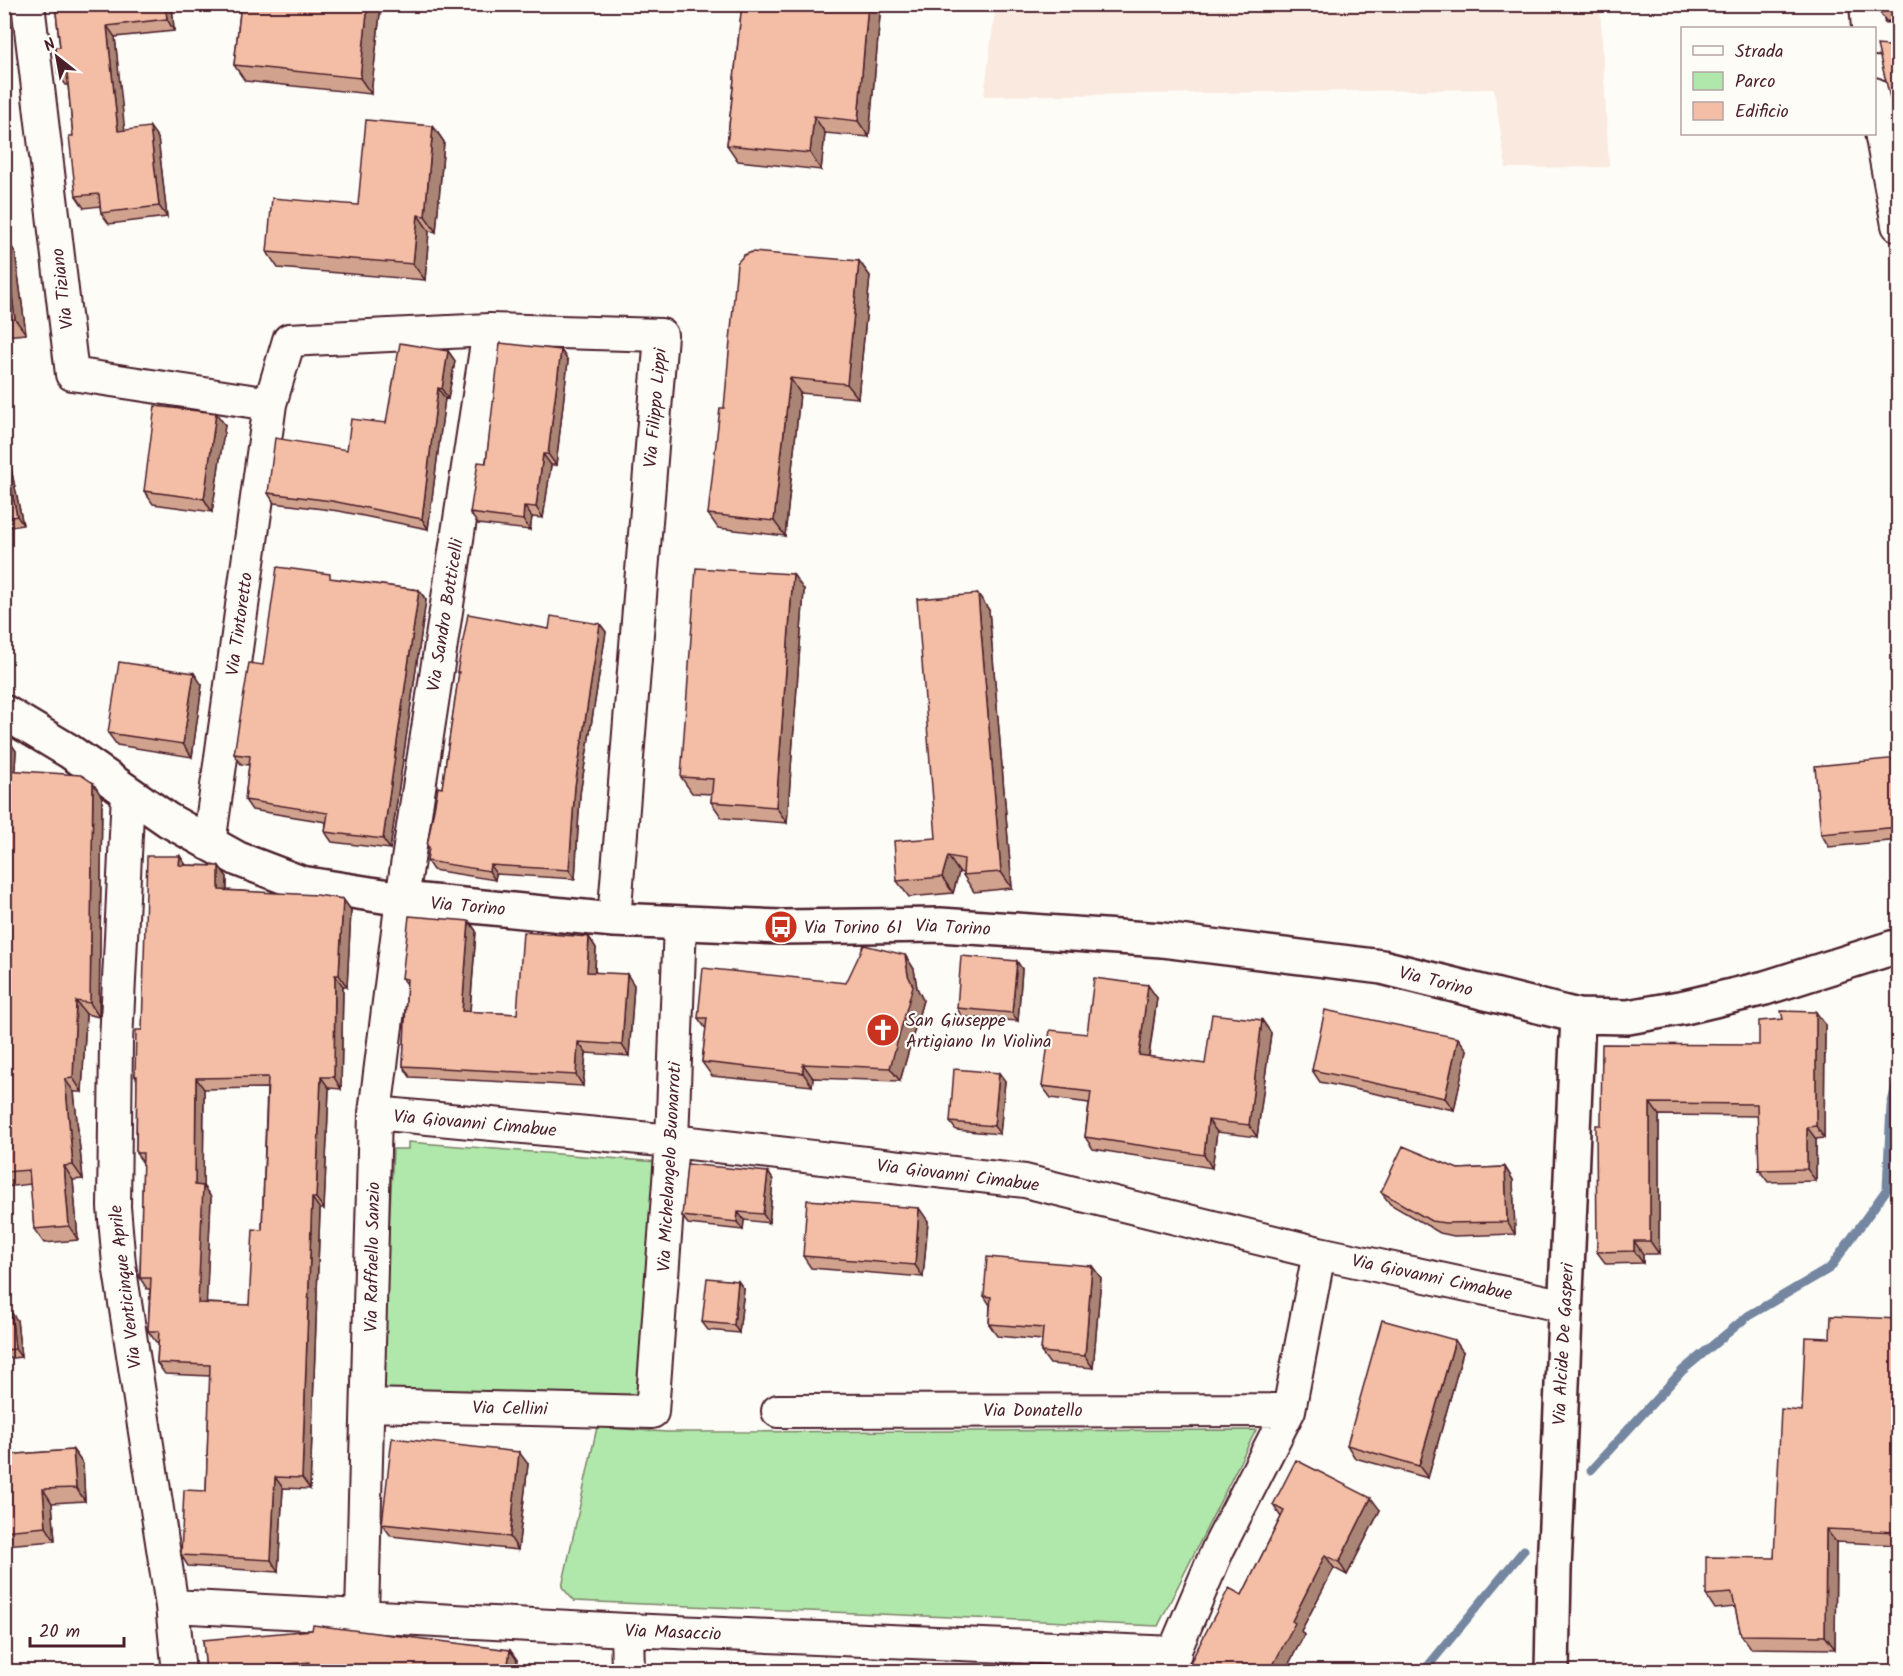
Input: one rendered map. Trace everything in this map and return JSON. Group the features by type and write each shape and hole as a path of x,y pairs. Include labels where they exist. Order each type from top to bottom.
{"street":[{"name":"Via Tiziano","path":"28,4 72,374 270,404"},
{"path":"1866,4 1868,27"},
{"path":"1876,39 1899,40"},
{"path":"1876,99 1899,225"},
{"name":"Via Filippo Lippi","path":"270,404 289,340 489,330 661,335 615,920"},
{"name":"Via Sandro Botticelli","path":"402,899 489,330"},
{"name":"Via Tintoretto","path":"209,844 270,404"},
{"name":"Via Torino","path":"4,712 69,751 209,844 269,872 302,883 402,899 615,920 781,927 940,925 1162,940 1382,967 1578,1016 1628,1017 1685,1007 1765,988 1899,945"},
{"name":"Via Venticinque Aprile","path":"128,792 116,1042 114,1207 119,1264 172,1606 178,1671"},
{"name":"Via Raffaello Sanzio","path":"362,1615 375,1113 402,899"},
{"name":"Via Michelangelo Buonarroti","path":"652,1412 672,1141 680,923"},
{"name":"Via Alcide De Gasperi","path":"1552,1671 1578,1016"},
{"name":"Via Giovanni Cimabue","path":"375,1113 672,1141 1025,1181 1319,1253 1565,1306"},
{"path":"1170,1662 1218,1549 1289,1410 1319,1253"},
{"name":"Via Cellini","path":"368,1405 652,1412"},
{"name":"Via Donatello","path":"778,1411 1289,1410"},
{"name":"Via Masaccio","path":"172,1606 1170,1662"},
{"path":"627,1630 628,1671"}],"shaded area":[{"path":"996,5 1600,5 1609,167 1506,168 1494,89 984,96"}],"green space":[{"path":"408,1142 658,1162 644,1404 381,1392 393,1149 408,1149"},
{"path":"597,1427 666,1432 1256,1430 1158,1626 574,1601 562,1587"}],"building":[{"path":"55,4 165,4 167,19 107,26 118,131 150,127 159,206 101,213 99,194 76,196 69,136 73,136 67,73 58,74 55,47 60,47"},
{"path":"241,4 368,4 360,78 234,65"},
{"path":"742,4 868,4 858,121 814,116 810,153 727,145"},
{"path":"1876,4 1899,4 1899,12 1877,9"},
{"path":"1899,41 1899,134 1877,45 1889,46"},
{"path":"366,120 433,126 425,216 418,215 413,264 267,252 272,198 358,205"},
{"path":"4,237 15,319 4,320"},
{"path":"752,252 859,261 847,384 790,378 774,521 708,514 720,408 724,408 737,263 744,255"},
{"path":"400,343 448,351 442,389 438,388 422,519 332,501 268,493 275,438 347,450 351,419 386,423"},
{"path":"500,343 561,350 548,454 543,454 536,507 524,506 523,520 470,513 478,462 486,463"},
{"path":"155,406 216,413 204,499 144,491"},
{"path":"4,455 17,516 4,519"},
{"path":"277,567 330,574 330,578 419,590 383,839 325,832 328,813 245,800 250,756 234,754 249,663 263,665"},
{"path":"696,568 793,574 776,807 711,802 713,779 681,777"},
{"path":"978,594 1001,872 963,875 964,859 948,856 942,877 897,881 894,841 936,838 917,599"},
{"path":"468,614 549,629 551,616 600,624 575,786 569,870 490,865 489,871 427,861 429,847 427,846 438,787 442,788 459,672 457,672"},
{"path":"119,662 194,673 183,744 108,733"},
{"path":"4,738 7,738 5,770 81,775 93,783 90,1003 76,1001 73,1078 65,1079 73,1165 64,1166 69,1226 34,1229 29,1170 4,1172"},
{"path":"1899,758 1899,827 1821,834 1815,766"},
{"path":"147,856 180,856 179,865 219,866 219,890 317,895 343,899 339,975 335,975 334,1077 321,1077 316,1198 312,1198 302,1478 275,1477 271,1560 181,1555 184,1490 206,1491 210,1365 157,1363 159,1331 148,1331 151,1278 140,1278 143,1153 136,1153 136,1030 142,1030","holes":["268,1077 262,1230 253,1229 249,1305 198,1303 203,1186 195,1185 196,1078"]},
{"path":"409,916 469,921 462,1011 517,1014 523,932 589,937 587,972 627,974 622,1045 578,1042 576,1075 403,1066 407,979 402,978"},
{"path":"864,945 905,955 908,975 913,986 890,1068 803,1064 803,1073 702,1062 707,1018 698,1018 703,968 846,983"},
{"path":"961,956 1017,961 1012,1013 957,1008"},
{"path":"1094,978 1148,985 1139,1055 1205,1064 1212,1014 1262,1020 1249,1125 1208,1120 1204,1155 1085,1137 1091,1092 1042,1086 1050,1030 1087,1034"},
{"path":"1325,1010 1458,1038 1445,1098 1312,1070"},
{"path":"1781,1011 1816,1012 1816,1126 1807,1127 1807,1169 1759,1170 1757,1104 1650,1103 1650,1241 1634,1241 1634,1251 1597,1252 1596,1125 1601,1125 1602,1044 1759,1045 1759,1021 1783,1019"},
{"path":"954,1069 999,1073 994,1126 950,1122"},
{"path":"1403,1146 1458,1169 1505,1167 1507,1222 1445,1223 1431,1221 1381,1192"},
{"path":"687,1164 768,1172 763,1214 738,1212 737,1222 682,1216"},
{"path":"807,1200 919,1208 915,1265 803,1256"},
{"path":"987,1257 1092,1266 1085,1356 1041,1352 1043,1328 989,1324 991,1297 984,1296"},
{"path":"707,1278 738,1281 734,1325 702,1322"},
{"path":"11,1312 15,1349 4,1350 4,1313"},
{"path":"1831,1316 1899,1319 1899,1532 1826,1529 1825,1636 1741,1635 1732,1593 1706,1595 1706,1557 1774,1558 1781,1409 1802,1411 1805,1337 1830,1338"},
{"path":"1382,1320 1455,1340 1419,1466 1347,1445"},
{"path":"392,1438 519,1452 510,1537 382,1524"},
{"path":"73,1450 76,1488 43,1489 46,1527 4,1531 4,1455"},
{"path":"1296,1460 1371,1498 1339,1562 1325,1555 1292,1621 1295,1623 1270,1671 1207,1671 1190,1663 1229,1588 1242,1595 1284,1511 1273,1505"},
{"path":"1899,1550 1899,1601 1892,1600"},
{"path":"313,1625 510,1650 507,1671 308,1671 309,1662 246,1668 246,1671 206,1671 203,1640 312,1630"},
{"path":"1013,1663 1034,1671 1009,1671"},
{"path":"1038,1664 1054,1671 1035,1671"},
{"path":"736,1665 945,1668 945,1671 736,1671"}],"waterway":[{"path":"1591,1470 1683,1370 1748,1316 1830,1268 1887,1189 1891,1106 1898,1078"},
{"path":"1423,1672 1524,1550"}],"place":[{"name":"Via Torino 61","path":"781,927"},
{"name":"San Giuseppe Artigiano In Violina","path":"883,1030"}]}
